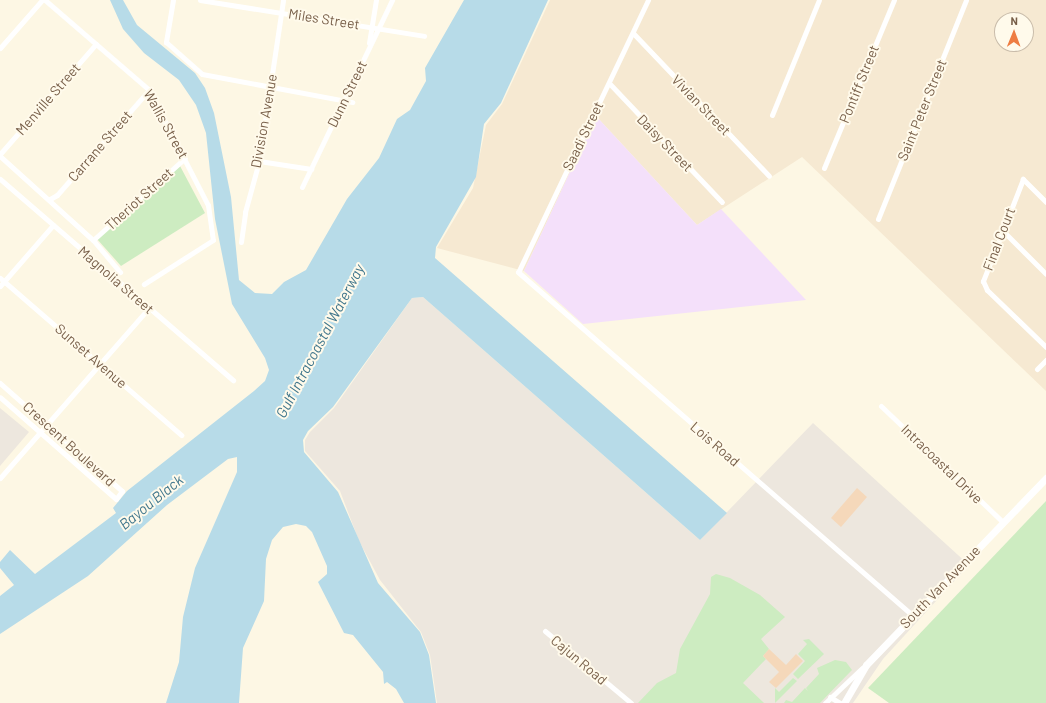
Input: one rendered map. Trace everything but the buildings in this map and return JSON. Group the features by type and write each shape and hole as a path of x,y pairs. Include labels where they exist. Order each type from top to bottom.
{"main road":[{"name":"South Van Avenue","path":"844,703 866,665 912,615 1046,478"}],"street":[{"name":"Wallis Street","path":"43,0 96,44 148,91 185,158 208,204 213,240 144,284"},
{"path":"0,48 43,0"},
{"path":"173,0 166,42 202,74 345,98 352,102"},
{"name":"Miles Street","path":"200,0 424,36"},
{"name":"Division Avenue","path":"241,242 245,212 259,161 283,0"},
{"path":"368,50 376,0"},
{"name":"Dunn Street","path":"302,187 392,0"},
{"name":"Saadi Street","path":"518,272 648,0"},
{"path":"772,115 819,0"},
{"name":"Pontiff Street","path":"824,168 894,0"},
{"name":"Saint Peter Street","path":"878,220 966,0"},
{"name":"Vivian Street","path":"633,33 769,176"},
{"name":"Menville Street","path":"0,155 96,44"},
{"name":"Daisy Street","path":"609,83 722,202"},
{"name":"Carrane Street","path":"50,198 57,195 148,91"},
{"path":"0,155 50,198 93,240 120,272"},
{"name":"Theriot Street","path":"93,240 185,158"},
{"path":"259,161 311,169"},
{"name":"Magnolia Street","path":"0,179 233,380"},
{"name":"Final Court","path":"1046,202 1023,179 1002,230 983,284 1046,347"},
{"path":"1,282 53,225"},
{"path":"1002,230 1046,274"},
{"name":"Lois Road","path":"518,272 912,615"},
{"name":"Sunset Avenue","path":"1,282 100,364 181,435"},
{"path":"0,478 149,308"},
{"path":"1037,369 1046,360"},
{"name":"Crescent Boulevard","path":"0,383 122,491 116,499 0,397"},
{"name":"Intracoastal Drive","path":"881,406 1003,522"},
{"name":"Cajun Road","path":"545,631 631,703"},
{"path":"825,703 866,665"},
{"path":"830,697 840,703"}],"shaded area":[{"path":"550,0 1046,0 1046,391 802,157 697,225 596,116 524,271 437,248 473,188 486,125 502,104"},
{"path":"596,116 697,225 721,209 806,300 583,324 524,271"},
{"path":"423,297 700,540 813,423 969,565 883,659 853,703 437,703 430,655 421,632 380,580 359,541 340,491 305,451 305,440 310,432 334,408 412,298"},
{"path":"0,408 29,432 0,466"}],"green space":[{"path":"180,166 205,213 121,266 97,239"},
{"path":"1046,501 1046,703 889,703 868,688"},
{"path":"716,574 730,578 760,595 785,617 761,639 769,649 763,656 766,659 743,683 764,703 638,703 657,683 676,673 680,649 710,594 711,577"},
{"path":"809,639 824,654 798,679 793,674 805,661 798,654 807,644 803,640"},
{"path":"835,660 846,662 852,670 820,703 784,703 786,700 792,702 805,688 808,691 806,688 819,674 817,668"},
{"path":"793,678 797,681 775,703 775,688 779,692"}],"water":[{"path":"110,0 123,0 137,25 195,73 205,88 214,113 231,197 239,280 255,293 272,294 284,282 306,270 347,199 379,158 397,119 410,110 426,81 425,68 464,0 548,0 501,103 484,124 476,177 436,247 435,258 727,513 700,540 423,297 412,298 333,407 308,431 303,440 304,452 338,492 378,583 420,632 429,655 436,703 404,703 396,689 387,682 384,684 383,672 353,635 344,633 318,582 327,574 327,566 312,532 306,526 296,524 283,527 272,540 266,559 264,601 243,648 239,703 166,703 179,662 183,617 195,568 237,472 237,457 228,459 167,505 88,576 0,634 0,596 14,585 0,568 0,562 10,550 35,574 116,513 113,508 127,491 254,391 265,381 269,370 265,358 232,304 215,219 206,133 196,105 179,80 144,53 123,29"}],"water label":[{"name":"Gulf Intracoastal Waterway","path":"320,341"},
{"name":"Bayou Black","path":"151,502"}]}
